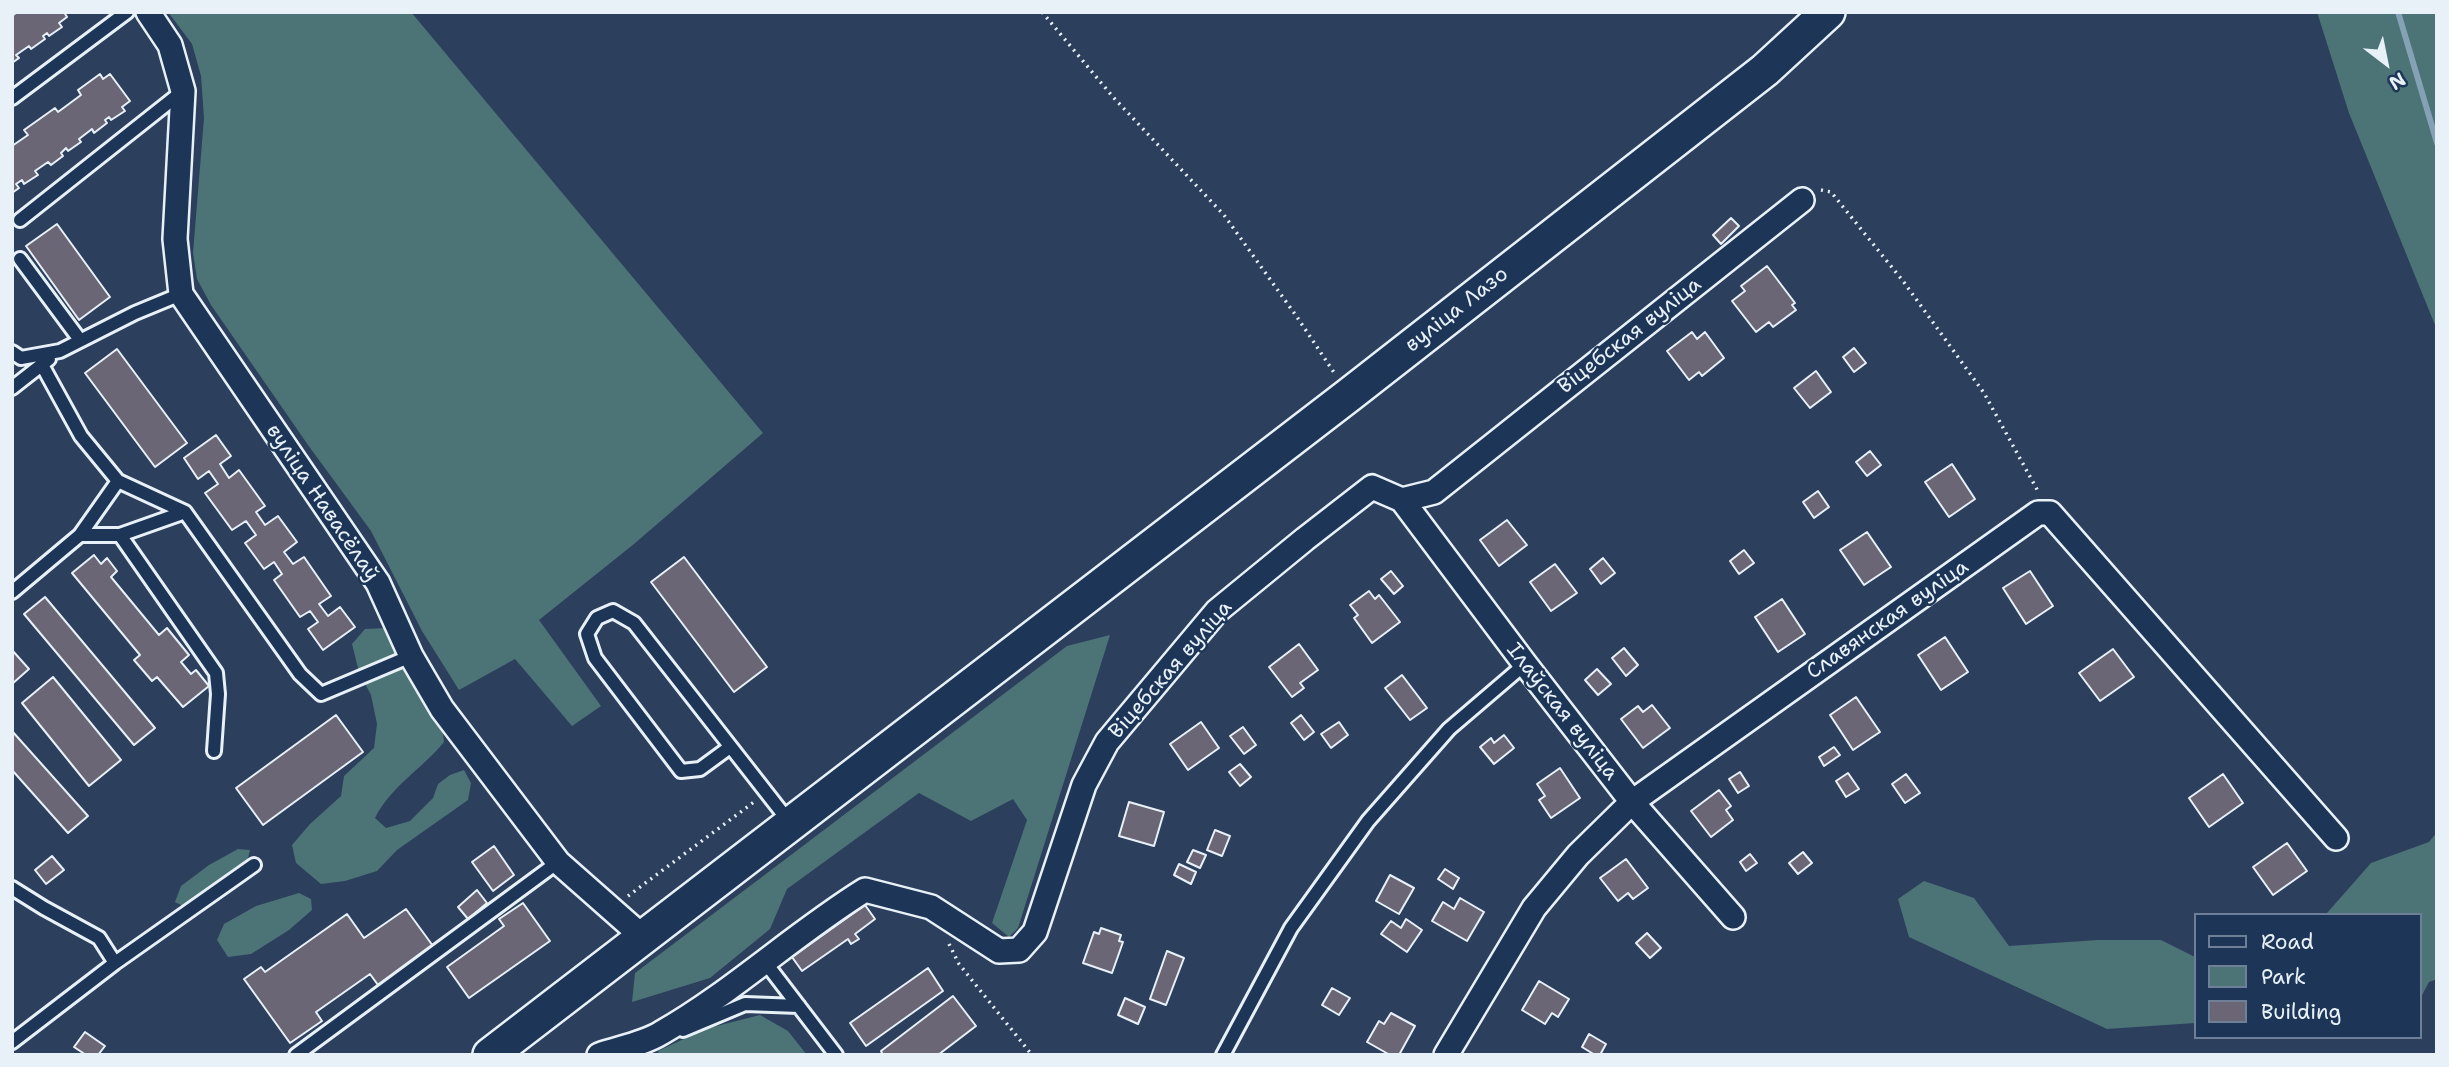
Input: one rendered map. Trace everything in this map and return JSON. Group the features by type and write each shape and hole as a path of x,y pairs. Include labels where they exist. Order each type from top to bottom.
{"main road":[{"name":"вуліца Лазо","path":"495,1053 1349,395 1765,70 1828,12"}],"street":[{"name":"вуліца Навасёлаў","path":"148,12 170,45 183,91 175,239 181,294 377,583 411,656 442,709 558,862 643,937"},
{"name":"Віцебская вуліца","path":"599,1055 659,1035 765,962 821,917 865,890 931,907 999,951 1019,950 1035,932 1084,785 1107,742 1217,611 1372,487 1402,500 1434,492 1802,200"},
{"name":"Ілаўская вуліца","path":"1402,500 1632,802 1733,917"},
{"name":"Славянская вуліца","path":"1446,1055 1534,908 1578,855 1632,802 2038,513 2050,513"},
{"path":"2050,513 2336,838"}],"lane":[{"path":"12,98 127,12"},
{"path":"20,220 183,91"},
{"path":"20,259 80,340"},
{"path":"12,388 60,351 135,313 181,294"},
{"path":"12,352 21,358 60,351"},
{"path":"42,365 81,436 118,481 185,512 300,674 321,694 411,656"},
{"path":"12,592 80,535 118,481"},
{"path":"80,535 120,536 185,512"},
{"path":"120,536 216,673 218,694 214,751"},
{"path":"730,747 699,769 681,771 595,659 587,635 597,618 613,611 634,623 792,824"},
{"path":"1223,1055 1291,928 1368,821 1449,729 1525,664"},
{"path":"296,1055 558,862"},
{"path":"12,1042 115,963 254,865"},
{"path":"12,888 99,938 115,963"},
{"path":"765,962 836,1055"},
{"path":"659,1035 682,1030 745,1004 799,1006"}],"path":[{"path":"1042,12 1113,97 1224,215 1349,395"},
{"path":"1802,200 1816,190 1831,192 1903,281 1984,393 2050,513"},
{"path":"611,908 766,793"},
{"path":"931,907 959,964 1032,1055"}],"green space":[{"path":"168,12 411,12 763,433 634,544 539,620 601,706 572,726 515,659 459,690 422,631 371,531 211,305 197,279 193,253 204,118 201,76 192,44"},
{"path":"2317,12 2437,12 2437,330 2349,113"},
{"path":"387,628 441,719 444,742 389,796 375,818 386,828 410,821 433,798 438,784 450,775 464,770 471,783 468,800 397,850 377,871 345,881 321,884 296,863 292,845 310,824 341,796 344,776 374,748 377,724 371,695 359,672 352,644 365,629"},
{"path":"1110,635 1018,928 1009,937 992,923 1027,820 1013,799 971,821 919,793 787,889 770,929 710,978 632,1002 635,973 1067,646"},
{"path":"2437,832 2437,979 2429,982 2421,997 2421,913 2327,913 2371,863 2429,842"},
{"path":"238,849 250,850 247,862 197,901 185,907 175,902 181,886 209,865"},
{"path":"1924,881 1974,898 2009,946 2098,940 2161,940 2194,956 2194,1023 2107,1029 1909,937 1898,899"},
{"path":"299,893 311,899 312,910 289,930 251,954 228,957 217,940 224,924 256,906"},
{"path":"760,1015 788,1031 807,1055 659,1055 658,1051 705,1029"}],"building":[{"path":"17,12 64,12 67,17 59,23 62,27 49,36 47,33 43,36 45,39 31,49 29,46 16,55 19,58 12,63 12,16"},
{"path":"100,74 103,79 110,74 130,101 122,107 125,111 111,120 109,117 105,120 107,123 94,133 92,129 79,139 81,142 68,151 66,148 61,153 63,156 51,165 48,162 35,171 38,175 24,184 22,180 16,184 19,188 12,193 12,146 28,135 24,130 55,108 58,112 81,95 78,90"},
{"path":"1731,218 1739,226 1721,244 1713,235"},
{"path":"57,224 110,297 79,320 26,246"},
{"path":"1767,266 1795,303 1792,305 1796,310 1773,327 1769,322 1756,332 1732,301 1745,291 1741,286"},
{"path":"1692,332 1697,339 1705,332 1724,358 1702,376 1699,372 1689,380 1667,351"},
{"path":"1854,348 1866,363 1854,372 1843,357"},
{"path":"117,349 187,443 155,467 85,373"},
{"path":"1816,371 1831,392 1810,408 1794,388"},
{"path":"216,435 231,456 220,464 229,478 239,470 265,506 256,512 265,525 278,516 297,542 284,552 293,564 304,557 331,596 319,604 328,616 340,607 355,627 323,650 308,629 318,622 310,611 300,617 274,580 282,574 274,562 264,569 245,543 256,535 246,521 232,530 205,493 218,484 209,471 198,479 184,458"},
{"path":"1870,451 1881,465 1867,476 1856,462"},
{"path":"1952,464 1975,499 1949,517 1925,482"},
{"path":"1818,491 1829,507 1814,518 1803,502"},
{"path":"1507,520 1527,545 1499,566 1480,540"},
{"path":"1867,532 1891,567 1864,585 1840,550"},
{"path":"1744,550 1754,563 1739,574 1730,561"},
{"path":"94,555 101,564 107,558 117,571 111,577 159,635 167,628 189,655 181,662 191,674 196,670 209,686 183,707 157,677 152,681 134,660 140,655 72,573"},
{"path":"684,557 767,667 734,692 651,582"},
{"path":"1603,558 1615,573 1601,584 1590,569"},
{"path":"1555,564 1577,593 1551,611 1530,582"},
{"path":"1391,571 1403,586 1394,594 1381,579"},
{"path":"2030,571 2053,606 2026,624 2003,588"},
{"path":"1369,591 1375,599 1379,595 1400,622 1372,643 1354,618 1358,615 1350,605"},
{"path":"45,597 155,728 134,745 24,614"},
{"path":"1782,599 1805,634 1778,652 1755,617"},
{"path":"1945,637 1968,672 1941,690 1918,655"},
{"path":"1299,644 1318,670 1300,683 1304,688 1292,697 1269,667"},
{"path":"1624,648 1638,665 1626,676 1612,658"},
{"path":"2113,649 2134,677 2100,701 2079,673"},
{"path":"12,650 29,669 12,684"},
{"path":"1597,669 1611,684 1598,695 1585,680"},
{"path":"1402,675 1427,708 1410,720 1385,688"},
{"path":"53,677 121,760 89,786 22,703"},
{"path":"1856,697 1880,732 1853,750 1830,715"},
{"path":"1652,705 1670,728 1643,748 1621,719 1638,706 1643,712"},
{"path":"336,715 363,752 263,825 236,788"},
{"path":"1301,715 1314,732 1304,740 1291,723"},
{"path":"1201,722 1219,748 1188,770 1170,744"},
{"path":"1339,722 1348,735 1331,748 1321,734"},
{"path":"1243,727 1256,745 1244,754 1230,736"},
{"path":"12,731 88,816 68,833 12,770"},
{"path":"1504,735 1514,748 1494,764 1480,747 1491,738 1494,743"},
{"path":"1834,747 1840,755 1824,766 1819,757"},
{"path":"1240,764 1251,777 1240,786 1229,772"},
{"path":"1560,768 1580,798 1551,818 1539,800 1545,796 1537,784"},
{"path":"1740,772 1749,786 1738,793 1729,779"},
{"path":"1848,773 1859,789 1846,797 1836,781"},
{"path":"1906,774 1920,793 1905,803 1892,784"},
{"path":"2223,774 2243,803 2209,827 2189,798"},
{"path":"1719,790 1731,806 1726,810 1733,820 1711,837 1691,811"},
{"path":"1129,802 1164,812 1154,846 1119,836"},
{"path":"1215,830 1230,836 1222,856 1207,850"},
{"path":"2287,843 2307,871 2273,895 2253,867"},
{"path":"494,846 514,875 493,891 472,862"},
{"path":"1193,850 1206,855 1200,868 1187,862"},
{"path":"1803,852 1812,863 1798,874 1789,863"},
{"path":"1750,854 1757,863 1746,871 1740,862"},
{"path":"52,856 64,870 46,884 35,870"},
{"path":"1626,859 1648,888 1633,899 1628,893 1618,901 1600,878"},
{"path":"1179,864 1196,872 1191,884 1174,875"},
{"path":"1445,869 1459,878 1453,889 1438,879"},
{"path":"1390,875 1414,888 1399,914 1376,901"},
{"path":"477,890 487,903 468,919 458,907"},
{"path":"1460,898 1484,912 1467,941 1432,921 1443,902 1454,909"},
{"path":"523,903 550,941 469,998 447,967 504,926 499,919"},
{"path":"865,905 875,919 855,934 859,939 851,944 848,939 802,971 792,957"},
{"path":"406,909 433,946 378,985 370,974 316,1012 322,1021 290,1043 244,979 261,967 265,972 347,914 364,938"},
{"path":"1406,919 1422,930 1407,952 1381,934 1391,921 1401,928"},
{"path":"1101,928 1121,935 1119,941 1123,942 1112,973 1083,963 1094,932 1099,934"},
{"path":"1647,933 1661,948 1650,958 1636,943"},
{"path":"1167,951 1184,958 1166,1005 1150,999"},
{"path":"928,968 943,991 866,1046 850,1023"},
{"path":"1539,981 1569,999 1558,1017 1552,1013 1545,1024 1522,1010"},
{"path":"1332,988 1350,998 1339,1015 1322,1005"},
{"path":"953,996 976,1026 938,1055 883,1055 881,1051"},
{"path":"1125,998 1145,1007 1138,1024 1118,1015"},
{"path":"1391,1013 1415,1026 1399,1055 1390,1055 1367,1042 1379,1021 1384,1024"},
{"path":"85,1032 105,1046 98,1055 86,1055 74,1047"},
{"path":"1589,1034 1606,1044 1600,1055 1582,1047"}],"waterway":[{"path":"2398,12 2437,143"}]}
